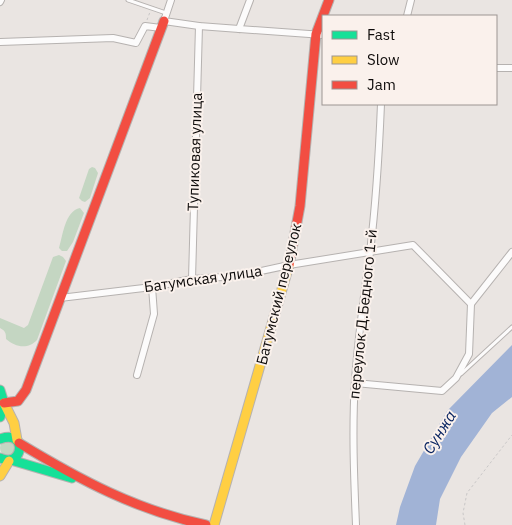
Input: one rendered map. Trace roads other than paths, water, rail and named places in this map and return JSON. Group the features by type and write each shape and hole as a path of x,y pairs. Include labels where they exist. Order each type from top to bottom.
{"street":[{"path":"4,404 18,401 26,390 171,0"},
{"path":"239,28 250,0"},
{"name":"Батумский переулок","path":"325,15 329,0"},
{"path":"407,15 411,0"},
{"path":"0,42 113,38 136,43 146,26 164,21 199,26 320,35"},
{"name":"Тупиковая улица","path":"192,279 199,26"},
{"name":"Батумский переулок","path":"214,525 289,265 300,206 320,35"},
{"path":"497,68 512,68"},
{"name":"переулок Д.Бедного 1-й","path":"356,525 353,460 355,383 360,321 370,251 379,156 381,105"},
{"name":"Батумская улица","path":"60,298 152,287 192,279 238,276 289,265 413,245 471,304"},
{"path":"355,383 442,391 456,378 469,354 471,304 512,252"},
{"path":"137,375 154,314 152,287"},
{"path":"0,390 4,404 14,423 19,454 7,460 0,476"},
{"path":"0,417 4,404"},
{"path":"0,439 10,436 86,482 155,512 206,525"},
{"path":"7,460 86,482"}],"lane":[{"path":"128,0 164,21"},
{"path":"456,378 512,326"}],"water":[{"name":"Сунжа","path":"512,345 512,397 492,413 461,457 440,499 436,525 396,525 400,507 415,466 447,411"}]}
